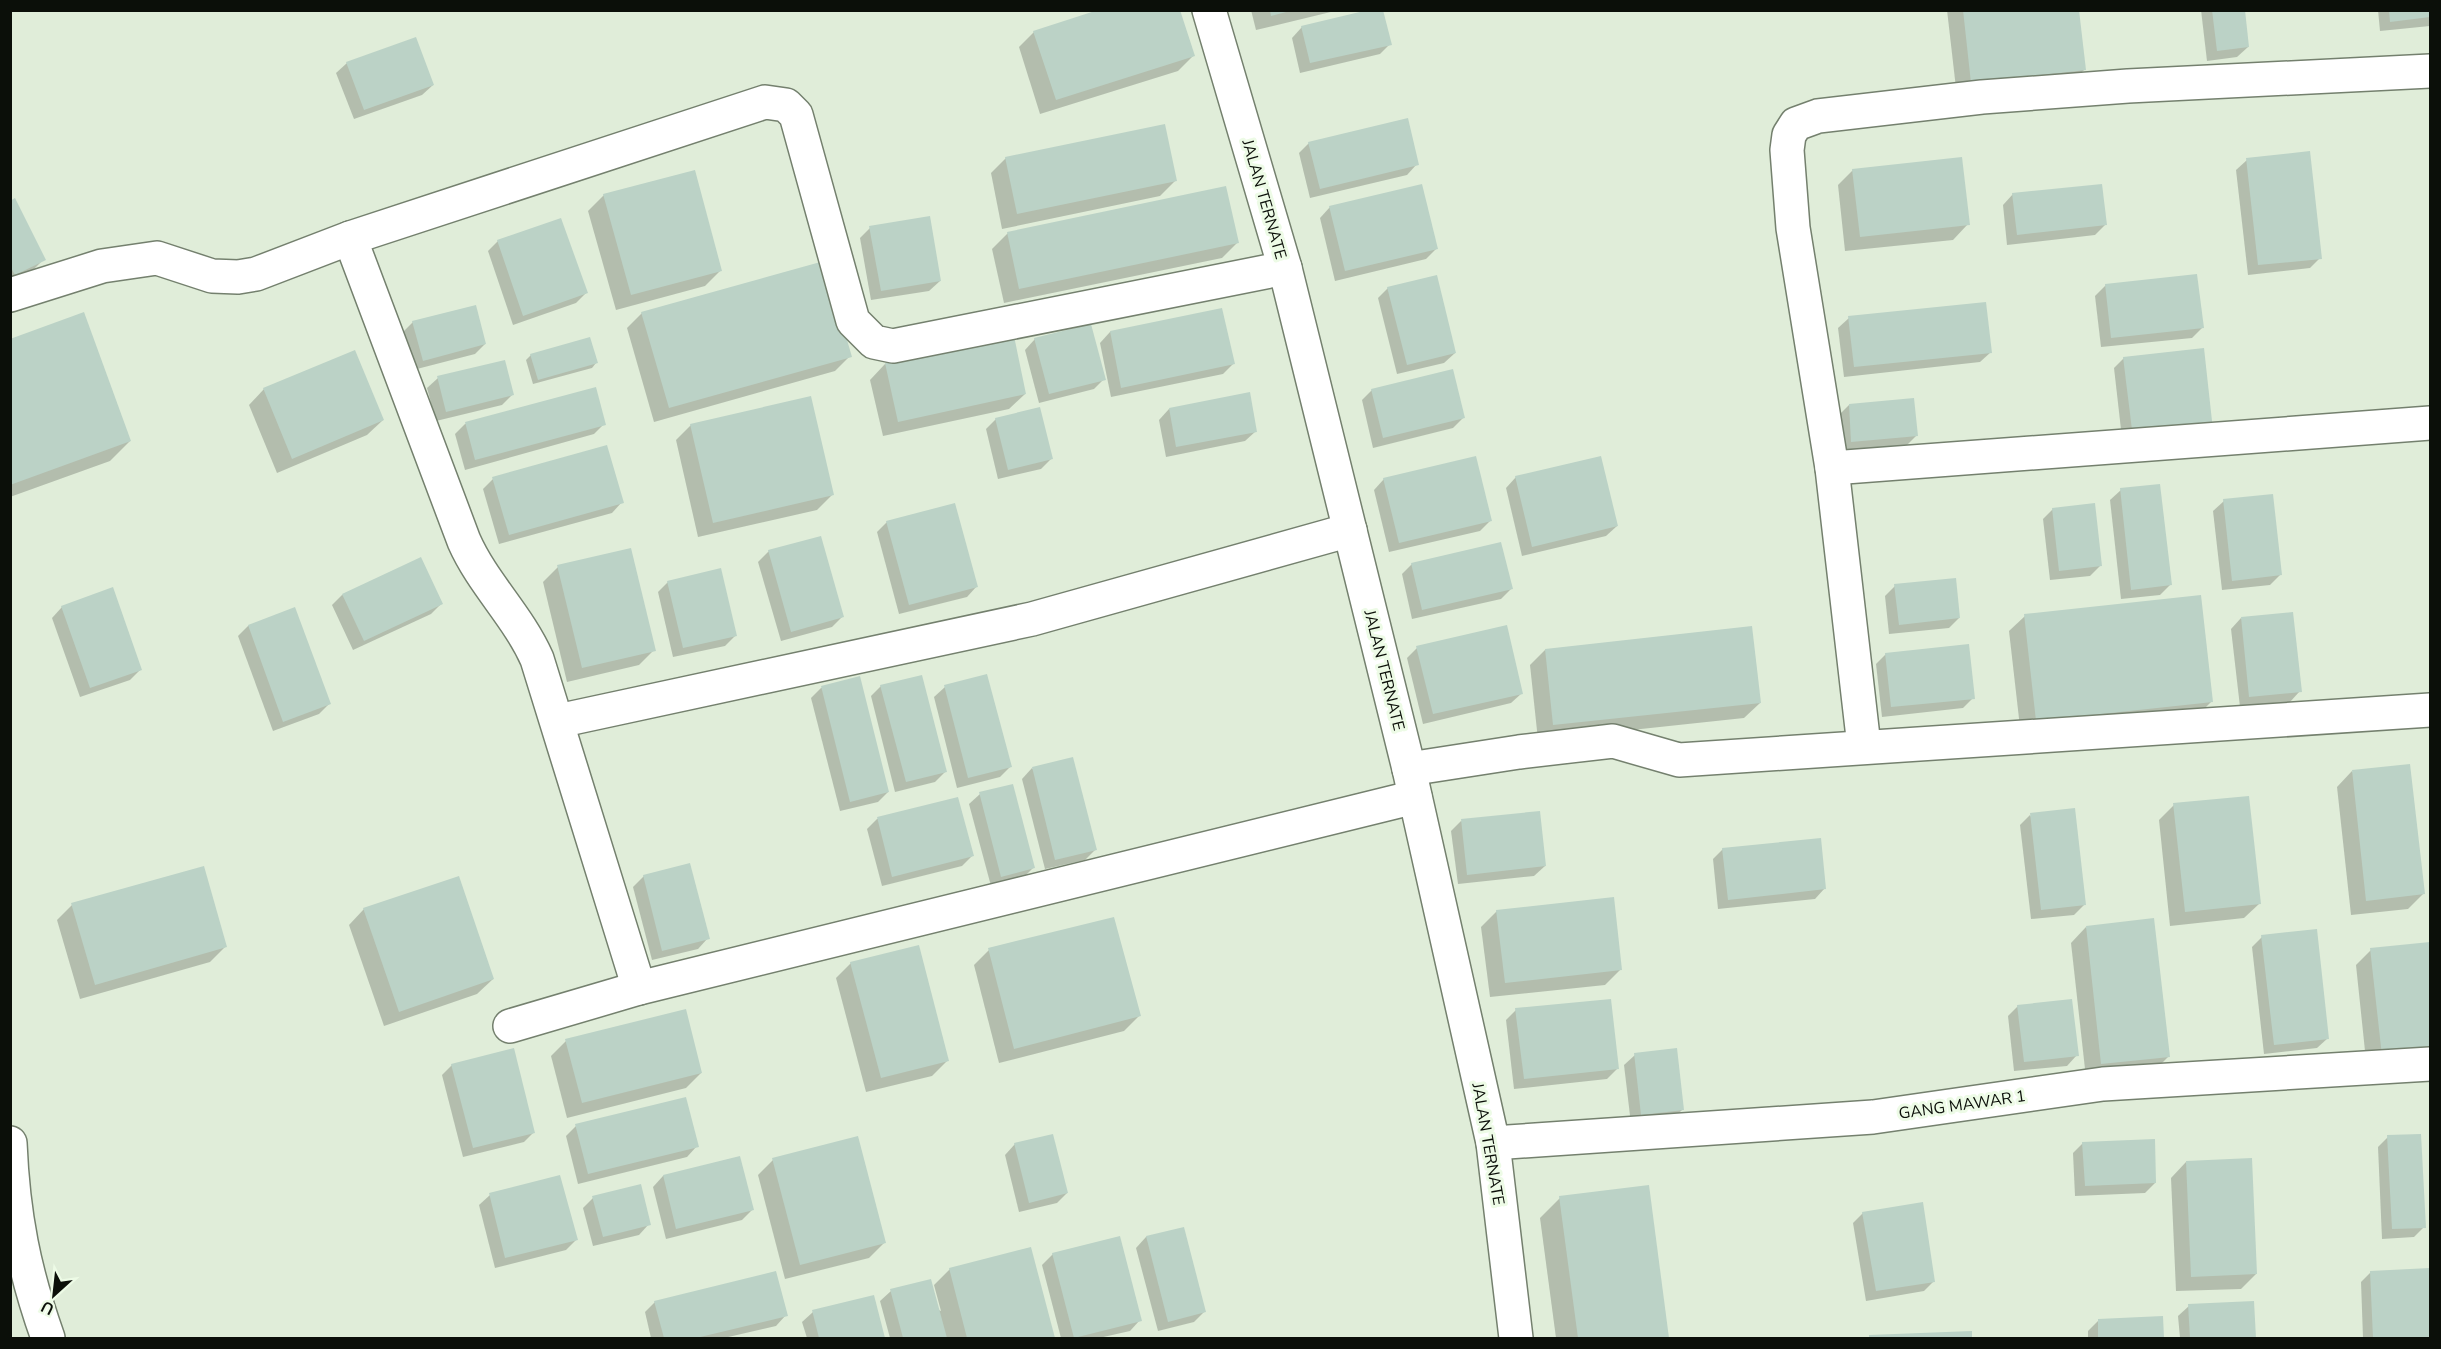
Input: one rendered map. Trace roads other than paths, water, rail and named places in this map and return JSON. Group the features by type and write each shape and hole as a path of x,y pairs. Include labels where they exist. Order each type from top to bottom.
{"street":[{"name":"JALAN TERNATE","path":"1209,10 1285,268 1412,783 1493,1143 1516,1338"},
{"path":"1864,746 1832,468 1793,228 1787,150 1790,135 1796,124 1818,116 1982,97 2128,86 2430,71"},
{"path":"10,295 102,266 157,258 212,276 238,277 256,274 350,238 765,102 786,105 796,115 854,321 859,330 874,342 893,346 1285,268"},
{"path":"350,238 464,541 474,563 529,641 558,721 639,988"},
{"path":"1832,468 2430,423"},
{"path":"558,721 1032,619 1350,530"},
{"path":"510,1026 639,988 1412,783 1519,752 1613,741 1679,760 2430,710"},
{"name":"GANG MAWAR 1","path":"1493,1143 1873,1117 2103,1084 2430,1064"},
{"path":"10,1143 12,1196 23,1259 48,1338"}]}
